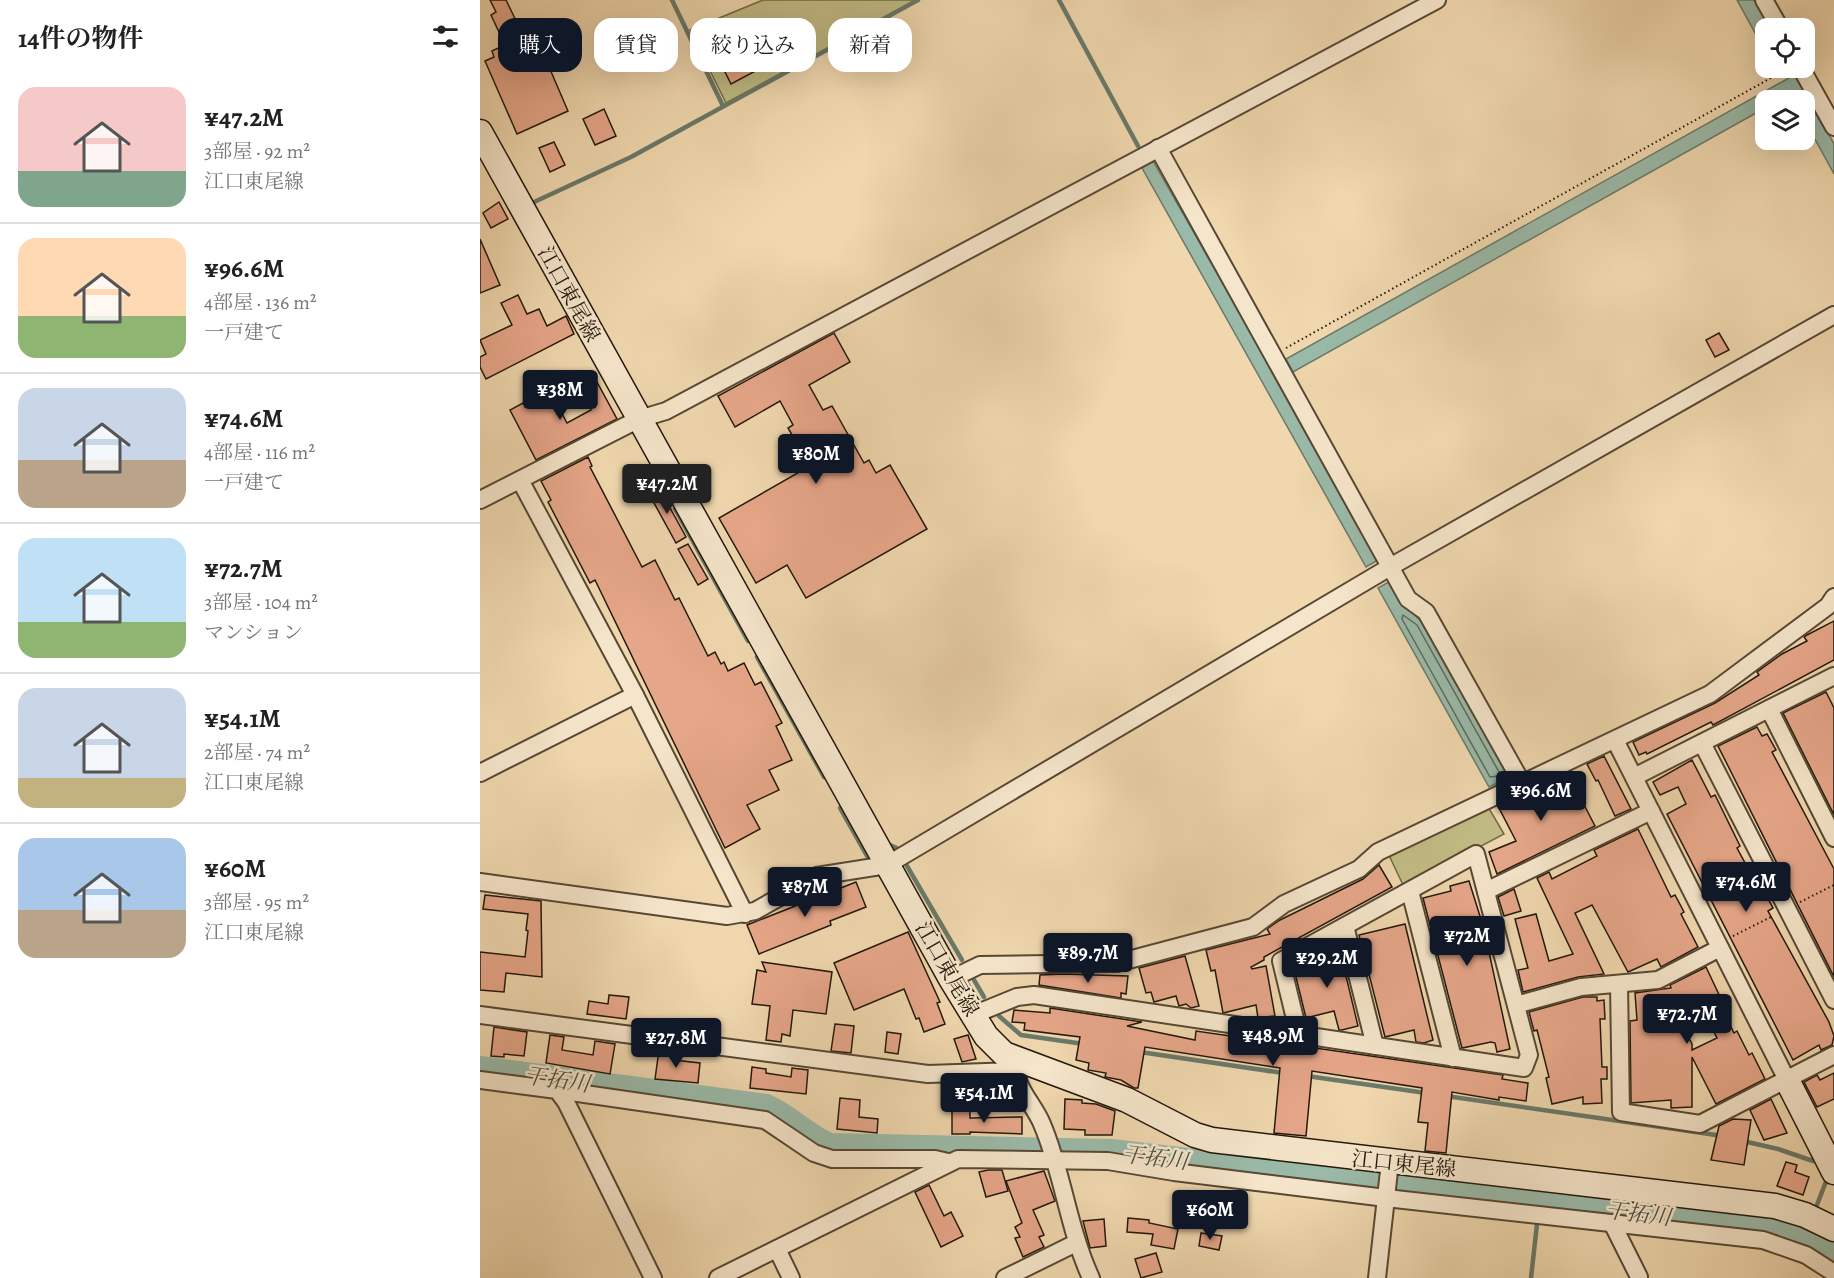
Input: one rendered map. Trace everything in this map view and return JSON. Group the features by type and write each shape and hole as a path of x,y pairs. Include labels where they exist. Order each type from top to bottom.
{"main road":[{"name":"江口東尾線","path":"480,132 951,979 986,1036 1016,1066 1094,1086 1195,1135 1212,1140 1389,1169 1775,1206 1805,1215 1834,1229"},
{"path":"1787,1080 1834,1172"}],"street":[{"path":"480,500 639,419 666,411 1437,0"},
{"path":"1764,0 1774,18"},
{"path":"1807,78 1834,126"},
{"path":"1158,148 1408,599 1426,612 1522,783"},
{"path":"480,882 727,916 745,914 817,876 887,865 1390,567 1834,315"},
{"path":"520,480 635,695 745,914"},
{"path":"951,979 980,965 1117,963 1253,927 1284,904 1359,869 1378,852 1710,694 1828,606 1834,597"},
{"path":"1634,777 1834,676"},
{"path":"480,773 635,695"},
{"path":"1769,709 1834,838"},
{"path":"1615,740 1787,1080"},
{"path":"1702,743 1834,1000"},
{"path":"1485,891 1651,811"},
{"path":"973,1015 1017,997 1034,995 1453,1058 1524,1068 1529,1055 1476,854 1281,962 1296,1023 1295,1034"},
{"path":"1410,891 1453,1058"},
{"path":"1345,926 1375,1046"},
{"path":"1516,1005 1581,987 1658,980 1720,948"},
{"path":"1619,984 1620,1112 1700,1124 1834,1055"},
{"path":"480,1015 928,1074 1016,1066 1019,1086 1042,1123 1076,1243 1091,1278"},
{"path":"480,1080 765,1120 814,1153 832,1159 935,1159 948,1162"},
{"path":"557,1090 566,1102 653,1278"},
{"path":"718,1278 958,1159 1108,1161 1174,1172 1764,1240 1806,1255 1834,1273"},
{"path":"1377,1278 1389,1169"},
{"path":"1612,1223 1637,1278"},
{"path":"1005,1278 1076,1243"},
{"path":"777,1250 791,1278"}],"path":[{"path":"1274,356 1772,78"}],"shaded area":[{"path":"763,0 917,0 884,18 828,18 828,48 816,54 816,18 719,18"},
{"path":"711,72 783,72 726,103"},
{"path":"1487,805 1504,834 1404,887 1387,851"}],"water":[{"path":"1737,0 1754,0 1764,18 1755,18 1755,33"},
{"path":"1789,78 1798,78 1805,90 1767,90"},
{"path":"1755,97 1755,114 1293,372 1286,359"},
{"path":"1815,109 1834,144 1834,174 1815,139"},
{"path":"1153,161 1380,559 1366,567 1142,168"},
{"path":"1392,580 1408,608 1421,621 1509,777 1489,787 1378,588"}],"building":[{"path":"490,0 506,0 515,18 498,18 498,30 491,15 496,12"},
{"path":"498,48 498,72 551,72 568,111 517,134 485,61 494,57 492,51"},
{"path":"725,72 753,72 731,84"},
{"path":"604,109 616,136 595,145 583,119"},
{"path":"554,142 565,165 550,172 539,148"},
{"path":"499,202 508,219 491,228 483,213"},
{"path":"480,239 500,285 480,293"},
{"path":"518,295 527,314 539,309 547,326 566,316 574,334 486,379 480,367 480,357 486,354 480,340 512,325 501,303"},
{"path":"834,333 850,362 809,385 823,410 832,406 864,463 869,460 876,473 890,465 927,529 806,598 787,565 756,583 719,518 810,466 788,428 793,425 780,401 735,427 718,396"},
{"path":"1719,333 1729,350 1715,357 1706,340"},
{"path":"597,382 617,419 536,460 510,410 549,389 567,423 591,410 581,391"},
{"path":"588,457 592,466 590,467 642,567 655,560 675,600 679,598 708,656 715,652 721,664 724,662 728,671 744,663 755,685 761,682 782,723 776,726 792,760 769,770 779,790 747,805 760,829 725,848 595,580 590,583 548,502 551,500 541,481"},
{"path":"658,486 686,537 676,543 648,492"},
{"path":"688,544 708,579 698,585 678,549"},
{"path":"1834,621 1834,660 1713,725 1711,722 1647,754 1646,752 1639,755 1633,742 1715,703 1759,675 1757,672 1782,654 1807,641 1804,637"},
{"path":"1826,692 1834,708 1834,815 1783,713"},
{"path":"1757,727 1762,736 1767,734 1776,750 1772,752 1834,869 1834,977 1718,746"},
{"path":"1604,756 1631,809 1615,816 1598,780 1596,781 1587,764"},
{"path":"1692,760 1711,797 1715,795 1740,846 1737,848 1750,872 1753,871 1773,908 1768,911 1829,1022 1834,1036 1832,1045 1821,1050 1819,1045 1793,1060 1667,814 1686,804 1678,787 1660,795 1653,782"},
{"path":"1568,774 1595,826 1497,874 1489,852 1516,841 1498,806"},
{"path":"1638,829 1671,897 1675,895 1684,912 1681,914 1698,947 1661,967 1657,959 1628,972 1592,905 1575,913 1604,974 1578,977 1523,992 1518,970 1528,968 1515,919 1536,914 1549,961 1573,954 1537,878 1549,872 1552,879 1597,856 1594,850"},
{"path":"1379,865 1392,887 1264,957 1264,960 1251,967 1252,969 1266,966 1275,1016 1258,1018 1256,1005 1223,1013 1215,970 1211,971 1206,950 1270,934 1267,929 1280,920 1363,879"},
{"path":"1469,881 1484,929 1510,1049 1497,1052 1495,1043 1491,1042 1462,1048 1423,898 1451,891 1450,886"},
{"path":"856,882 866,907 830,921 831,925 759,954 747,925"},
{"path":"1514,889 1521,911 1504,916 1498,897"},
{"path":"485,895 541,901 542,977 506,973 504,992 480,990 480,952 525,957 528,931 526,930 528,914 483,909"},
{"path":"1405,924 1433,1040 1424,1043 1416,1042 1414,1030 1385,1037 1359,935"},
{"path":"908,932 940,1002 937,1003 945,1024 924,1032 904,989 854,1010 834,963"},
{"path":"1339,947 1358,1026 1342,1030 1339,1030 1334,1011 1306,1018 1294,969 1321,962 1319,952"},
{"path":"1185,956 1199,1006 1191,1008 1186,1004 1179,1006 1176,996 1154,1002 1151,992 1146,993 1139,968"},
{"path":"762,962 832,972 826,1014 793,1010 790,1036 782,1034 781,1042 766,1040 770,1006 752,1004 757,970 766,972"},
{"path":"1706,967 1722,1001 1718,1003 1734,1033 1737,1031 1749,1055 1752,1053 1765,1079 1716,1104 1692,1057 1692,1107 1671,1108 1671,1100 1631,1103 1630,1021 1637,1020 1635,993 1671,988 1670,985","holes":["1696,997 1717,1038 1692,1050 1692,1044 1674,1009"]},
{"path":"1040,975 1128,976 1126,994 1121,993 1121,998 1039,985"},
{"path":"609,995 629,997 626,1019 587,1014 589,1001 608,1004"},
{"path":"1583,997 1597,997 1597,1001 1604,1000 1605,1019 1600,1019 1602,1067 1607,1067 1607,1079 1601,1079 1602,1103 1583,1104 1583,1097 1552,1104 1546,1078 1549,1077 1537,1030 1534,1031 1529,1012"},
{"path":"1050,1008 1142,1022 1127,1026 1195,1040 1196,1031 1503,1075 1502,1079 1528,1083 1526,1101 1499,1097 1499,1100 1452,1092 1446,1153 1425,1151 1428,1123 1418,1122 1422,1088 1312,1071 1306,1136 1274,1133 1280,1068 1145,1047 1138,1088 1134,1088 1121,1080 1105,1077 1106,1073 1088,1070 1089,1063 1076,1060 1080,1037 1024,1030 1025,1023 1012,1022 1014,1010 1050,1013"},
{"path":"835,1024 854,1026 851,1053 831,1051"},
{"path":"494,1027 527,1032 524,1056 504,1054 504,1057 491,1056"},
{"path":"887,1032 901,1034 898,1054 885,1052"},
{"path":"550,1035 564,1037 562,1050 593,1055 595,1041 615,1044 610,1074 546,1063"},
{"path":"968,1035 976,1059 962,1062 954,1039"},
{"path":"659,1050 675,1052 674,1060 700,1063 698,1083 655,1079"},
{"path":"752,1067 766,1069 766,1073 791,1077 792,1068 808,1070 806,1094 750,1088"},
{"path":"1834,1073 1834,1099 1817,1107 1804,1082 1817,1075 1820,1080"},
{"path":"840,1098 860,1100 859,1117 878,1119 877,1133 837,1129"},
{"path":"1065,1099 1082,1100 1082,1103 1096,1104 1115,1111 1112,1135 1085,1135 1085,1130 1064,1129"},
{"path":"1771,1099 1787,1133 1764,1140 1750,1110"},
{"path":"952,1110 970,1110 970,1118 1022,1117 1022,1134 970,1132 970,1134 952,1134"},
{"path":"1733,1119 1751,1120 1744,1165 1711,1160 1719,1126"},
{"path":"1786,1162 1797,1165 1795,1172 1809,1177 1803,1195 1777,1186"},
{"path":"1002,1170 1008,1191 986,1197 979,1172"},
{"path":"1044,1171 1055,1201 1033,1210 1044,1235 1039,1237 1044,1247 1023,1257 1015,1238 1020,1237 1015,1227 1022,1223 1006,1181"},
{"path":"929,1185 944,1216 951,1212 963,1236 941,1247 915,1192"},
{"path":"1128,1218 1149,1220 1149,1223 1178,1229 1174,1249 1151,1245 1153,1234 1127,1232"},
{"path":"1104,1219 1106,1246 1090,1248 1083,1221"},
{"path":"1201,1233 1222,1236 1219,1250 1199,1246"},
{"path":"1156,1253 1162,1272 1141,1278 1135,1259"}],"waterway":[{"path":"672,0 723,106"},
{"path":"532,203 631,157 918,0"},
{"path":"1059,0 1138,146"},
{"path":"675,509 748,641"},
{"path":"757,657 824,777"},
{"path":"840,808 867,856"},
{"path":"890,845 897,848"},
{"path":"907,866 962,960"},
{"path":"974,980 984,997"},
{"path":"999,1016 1021,1035 1084,1044"},
{"path":"1140,1052 1283,1073"},
{"name":"干拓川","path":"480,1069 766,1107 829,1146 1111,1152 1767,1228 1800,1236 1834,1257"},
{"path":"1307,1076 1426,1093"},
{"path":"1446,1096 1723,1136"},
{"path":"1743,1141 1778,1149 1813,1161"},
{"path":"1815,1210 1827,1179"},
{"path":"1531,1278 1537,1224"}]}
